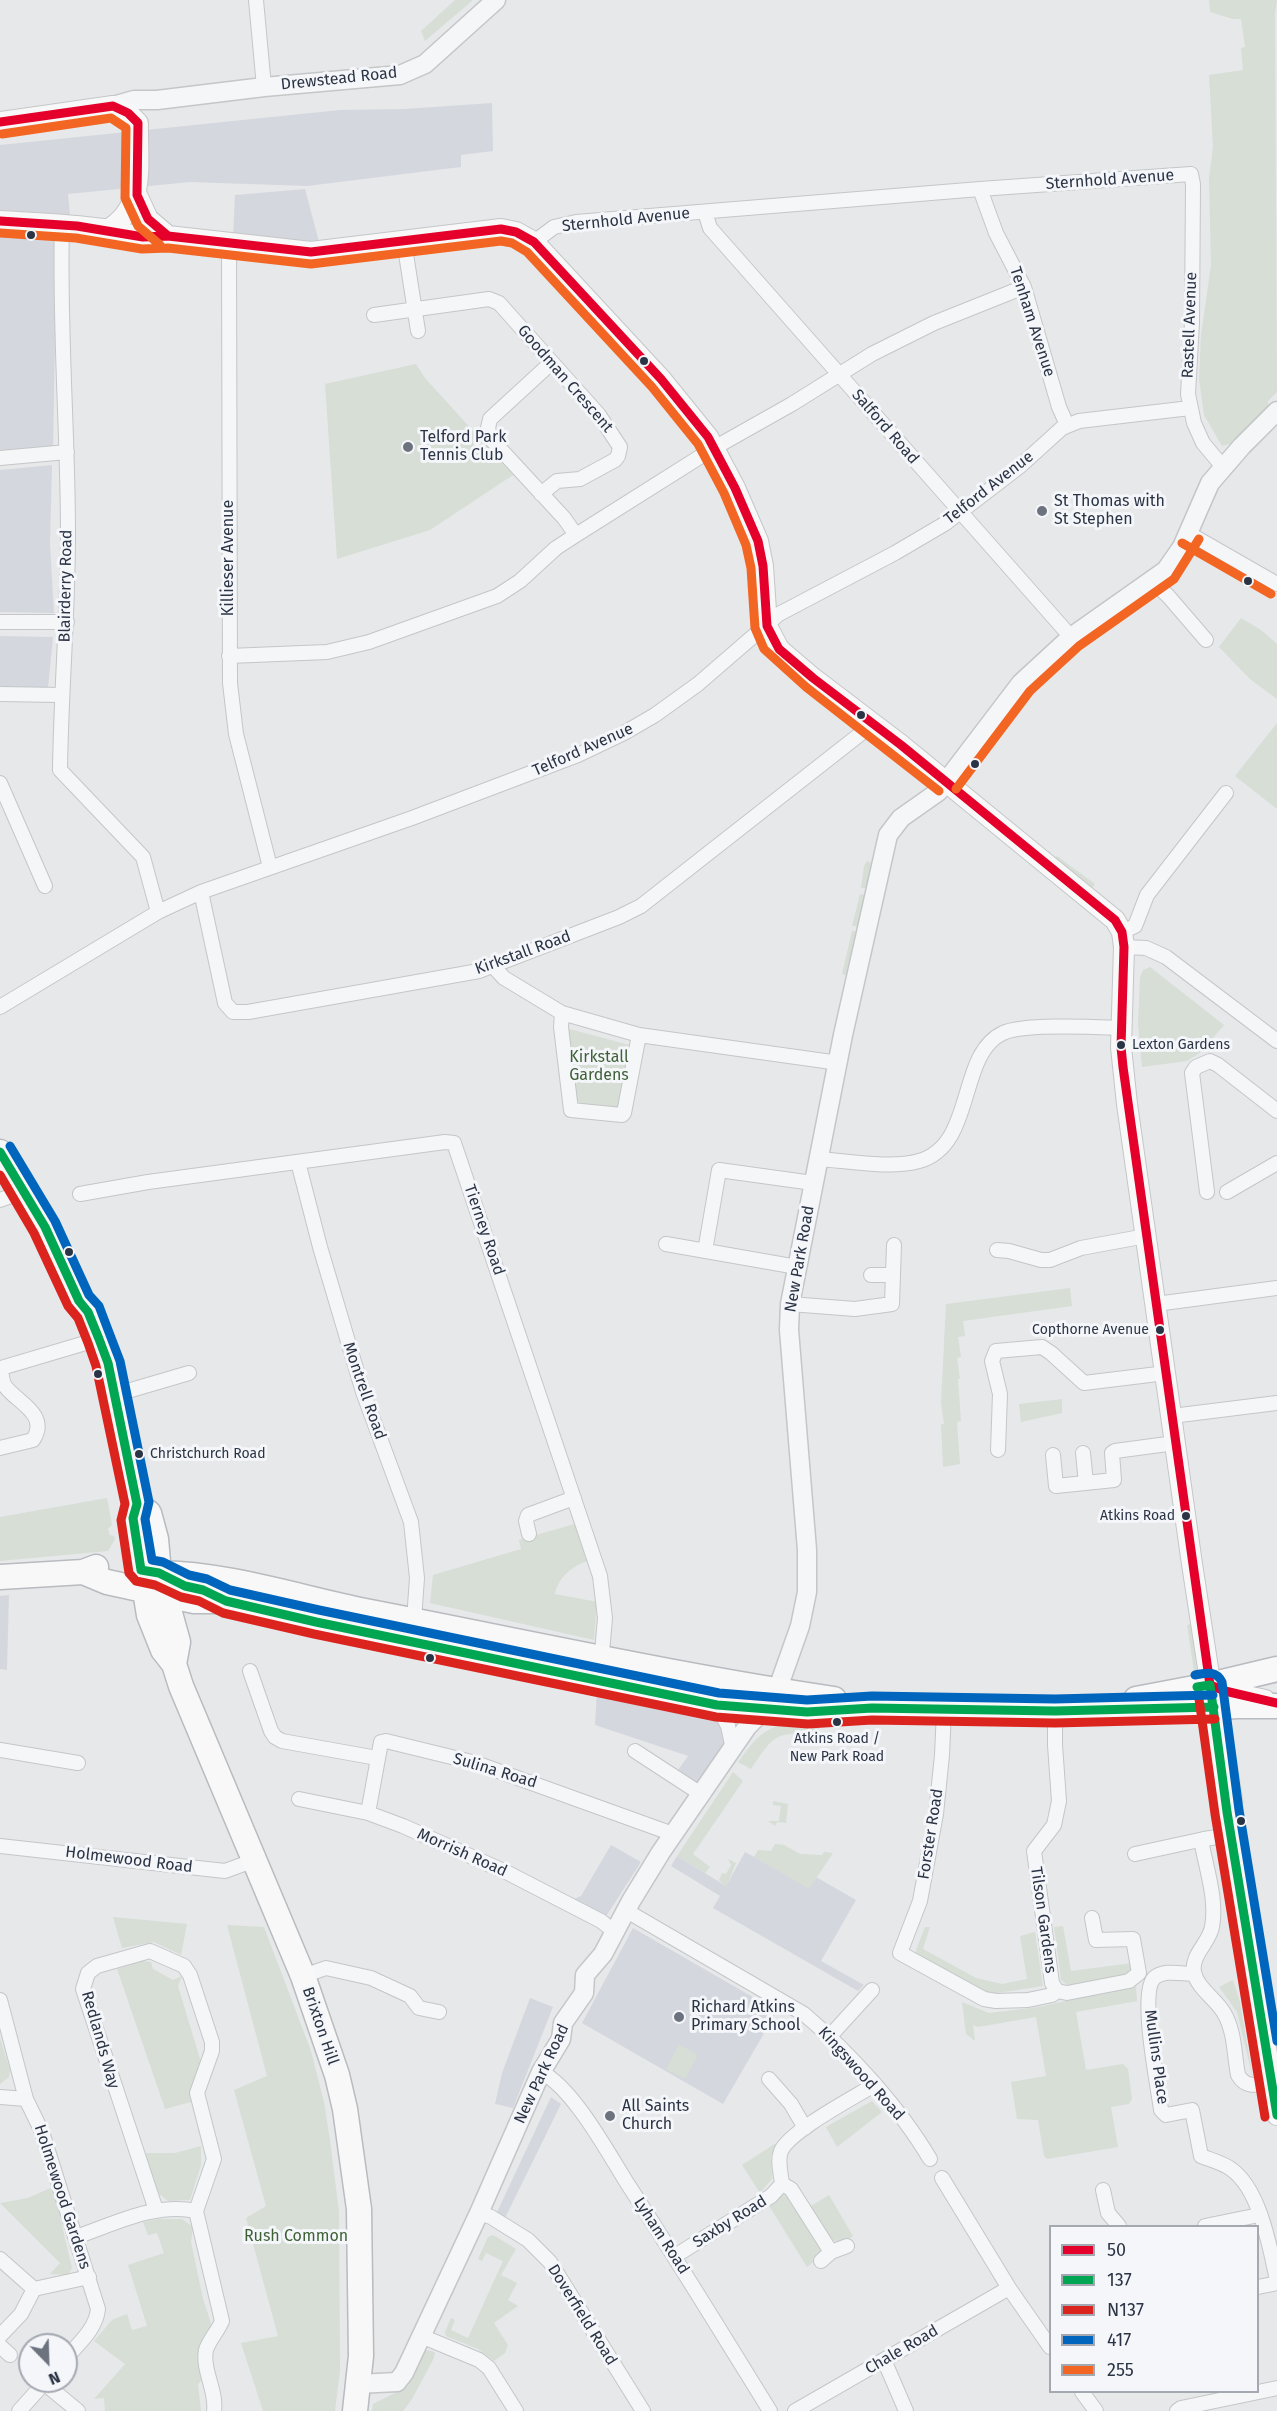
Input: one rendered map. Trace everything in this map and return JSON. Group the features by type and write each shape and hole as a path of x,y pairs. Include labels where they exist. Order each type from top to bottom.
{"highway":[{"path":"0,1152 45,1227 79,1301 88,1312 108,1363 114,1395"},
{"name":"Brixton Hill","path":"114,1395 137,1504 149,1513 156,1539 152,1581 156,1636 174,1664 181,1686 303,1976 337,2075 352,2155 359,2209 361,2356 355,2411"},
{"path":"0,1577 83,1572 106,1582 152,1581 201,1575 414,1620 600,1669 717,1705 773,1702"},
{"path":"152,1581 203,1590 226,1601 316,1622 600,1669 773,1702 807,1712 872,1708 1158,1710 1212,1696 1277,1669"},
{"path":"1212,1696 1277,1705"}],"main road":[{"name":"Drewstead Road","path":"0,122 112,106"},
{"path":"107,230 125,218 136,195 138,123 128,113 112,106"},
{"path":"136,195 148,219 168,236"},
{"path":"0,220 311,252 501,229 516,232 534,242 661,379 699,424 714,448 735,488 758,541 763,567 766,626 774,642 787,656 1109,913 1123,940 1121,1028 1123,1067 1231,1835 1277,2115"}],"street":[{"path":"256,0 264,87"},
{"name":"Drewstead Road","path":"112,106 134,100 157,100 264,87 400,75 425,64 496,0"},
{"path":"138,123 141,115 157,100"},
{"name":"Sternhold Avenue","path":"534,242 564,224 980,189 1191,174"},
{"name":"Rastell Avenue","path":"1191,174 1194,184 1188,394 1190,408 1203,443 1222,467"},
{"name":"Tenham Avenue","path":"980,189 996,233 1024,287 1059,407 1067,424"},
{"name":"Salford Road","path":"705,212 710,228 1071,637"},
{"name":"Blairderry Road","path":"62,225 60,274 67,452 67,622 61,695 60,770 143,857 158,912"},
{"path":"404,241 418,331"},
{"name":"Killieser Avenue","path":"229,243 229,656 236,734 270,867"},
{"path":"229,656 327,652 369,642 497,596 520,581 556,548 576,535 714,448 792,404 839,374 901,338 1024,287"},
{"name":"Goodman Crescent","path":"374,315 494,300 618,442 620,452 615,460 580,479 557,481 541,494"},
{"path":"551,363 490,419 488,428 491,439 564,518 576,535"},
{"path":"1067,424 1190,408"},
{"name":"New Park Road","path":"358,2384 396,2382 404,2373 479,2213 541,2072 561,2039 563,2023 584,1993 587,1972 598,1961 626,1910 673,1834 753,1719 773,1702 801,1626 807,1592 807,1550 789,1330 790,1304 813,1183 873,896 888,835 901,818 938,792 1014,690 1071,637 1153,581 1172,562 1188,533 1203,494 1222,467 1277,411"},
{"name":"Telford Avenue","path":"0,1006 158,912 201,892 412,818 610,741 671,704 785,610 895,554 961,513 1067,424"},
{"path":"0,458 67,452"},
{"path":"1188,533 1277,584"},
{"path":"1153,581 1206,640"},
{"path":"0,622 67,622"},
{"path":"0,694 61,695"},
{"name":"Kirkstall Road","path":"201,892 225,1003 233,1012 248,1012 445,978 494,966 619,917 641,906 873,724"},
{"path":"0,783 45,886"},
{"path":"1226,793 1147,895 1135,926 1123,940 1166,957 1277,1041"},
{"path":"494,966 504,978 562,1013 639,1035 839,1063"},
{"path":"562,1013 561,1027 569,1107 572,1110 622,1115 624,1113 639,1035"},
{"path":"819,1159 888,1164 912,1163 929,1158 948,1142 980,1057 992,1040 1001,1034 1022,1028 1121,1028"},
{"path":"1207,1192 1192,1073 1196,1067 1210,1061 1218,1065 1277,1111"},
{"name":"Tierney Road","path":"80,1194 148,1182 445,1142 454,1143 574,1498 604,1595 605,1618 600,1669"},
{"name":"Montrell Road","path":"298,1162 356,1369 411,1522 417,1578 414,1620"},
{"path":"1227,1192 1277,1163"},
{"path":"705,1251 720,1170 813,1183"},
{"path":"0,1200 25,1191"},
{"path":"996,1250 1050,1260 1081,1248 1146,1236"},
{"path":"666,1244 797,1267"},
{"path":"790,1304 855,1309 889,1306 894,1300 894,1245"},
{"path":"871,1275 893,1275"},
{"path":"1156,1304 1277,1288"},
{"path":"0,1448 33,1440 38,1434 33,1414 25,1403 4,1385 0,1368 99,1339"},
{"path":"999,1450 1000,1394 992,1361 996,1351 1042,1347 1052,1353 1084,1383 1166,1373"},
{"path":"114,1395 189,1373"},
{"path":"1172,1416 1277,1403"},
{"path":"1053,1455 1056,1486 1114,1480 1112,1453 1115,1450 1175,1443"},
{"path":"1083,1453 1086,1483"},
{"path":"529,1534 526,1521 528,1515 574,1498"},
{"path":"250,1671 270,1731 275,1737 282,1741 377,1758 368,1813"},
{"path":"717,1705 728,1726 733,1749"},
{"name":"Forster Road","path":"900,1953 920,1901 932,1838 942,1755 944,1710"},
{"name":"Tilson Gardens","path":"1066,1711 1059,1802 1054,1825 1034,1851 1052,1983 1057,1991 1067,1993 1129,1981 1139,1973 1133,1939 1096,1940 1092,1918"},
{"name":"Sulina Road","path":"377,1758 381,1742 386,1741 476,1763 673,1834"},
{"path":"0,1750 78,1763"},
{"path":"635,1751 701,1794"},
{"name":"Morrish Road","path":"299,1799 368,1813 508,1873 601,1921 615,1932"},
{"path":"1134,1854 1231,1835"},
{"path":"1204,1839 1202,1845 1214,1911 1212,1929 1193,1965 1194,1974 1199,1984 1220,2004 1229,2022 1238,2075 1241,2080 1252,2086 1272,2082"},
{"name":"Holmewood Road","path":"0,1846 225,1871 255,1860"},
{"name":"Kingswood Road","path":"626,1910 804,2014 830,2036 874,2085 920,2141 930,2159"},
{"name":"Redlands Way","path":"156,2210 83,1989 88,1973 97,1966 150,1951 184,1966 190,1976 212,2042 212,2051 197,2093 214,2159 196,2211"},
{"name":"Tilson Gardens","path":"900,1953 984,1999 1028,2000 1052,1995 1057,1991"},
{"path":"303,1976 326,1968 371,1977 410,1996 419,2008 440,2012"},
{"name":"Mullins Place","path":"1194,1974 1160,1974 1152,1980 1147,1995 1150,2016 1149,2031 1161,2110 1166,2115 1192,2110 1201,2156 1231,2169 1244,2181 1253,2196 1259,2216"},
{"path":"830,2036 872,1990"},
{"name":"Holmewood Gardens","path":"0,2000 26,2099 42,2132 98,2308 97,2320 78,2343"},
{"name":"Lyham Road","path":"541,2072 566,2092 675,2256 770,2411"},
{"path":"769,2079 791,2104 805,2128"},
{"name":"Saxby Road","path":"782,2184 779,2158 782,2149 805,2128 874,2085"},
{"path":"0,2097 26,2099"},
{"path":"942,2178 1009,2288 1049,2346"},
{"name":"Saxby Road","path":"675,2256 762,2202 782,2184"},
{"name":"Saxby Road","path":"782,2184 791,2189 826,2257 847,2246"},
{"path":"1103,2190 1108,2212 1118,2225"},
{"path":"76,2237 156,2210 184,2208 196,2211 222,2321 206,2349 206,2361 215,2403 214,2411"},
{"name":"Doverfield Road","path":"479,2213 491,2217 528,2240 550,2262 643,2411"},
{"path":"1210,2225 1259,2216 1265,2229 1277,2281 1259,2286"},
{"path":"0,2259 34,2289"},
{"path":"34,2289 89,2277"},
{"name":"Chale Road","path":"795,2411 1009,2288"},
{"path":"0,2337 21,2314 34,2289"},
{"path":"421,2336 479,2360 489,2368 516,2411"},
{"path":"884,2360 906,2411"},
{"path":"1259,2392 1277,2388"},
{"path":"19,2411 35,2393"},
{"path":"58,2393 78,2411"},
{"path":"1083,2393 1096,2411"},
{"path":"1177,2411 1181,2408 1253,2393"}],"shaded area":[{"path":"492,103 493,151 461,155 461,167 307,186 190,182 68,194 70,215 0,210 0,145 340,110 404,109"},
{"path":"305,189 319,242 302,243 233,237 235,195"},
{"path":"0,233 57,234 53,449 0,452"},
{"path":"52,465 50,544 54,613 0,612 0,470"},
{"path":"0,636 53,637 47,699 0,698"},
{"path":"9,1595 7,1670 0,1669 0,1596"},
{"path":"597,1690 713,1714 733,1749 701,1794 676,1773 688,1756 595,1725"},
{"path":"611,1845 641,1862 605,1918 570,1901 581,1896"},
{"path":"745,1852 776,1869 816,1877 856,1900 821,1961 864,1985 858,1991 713,1908 720,1896 671,1866 677,1856 726,1886"},
{"name":"Richard Atkins Primary School","path":"633,1928 777,2011 723,2104 582,2023"},
{"path":"530,1998 553,2007 513,2108 495,2104 502,2073"},
{"path":"551,2097 561,2104 505,2218 497,2212"}],"green space":[{"path":"455,0 473,0 425,41 421,31"},
{"path":"1209,0 1277,0 1275,14 1277,392 1268,401 1268,408 1233,443 1222,446 1204,415 1199,379 1201,335 1211,265 1209,178 1213,147 1209,75 1243,70 1241,48 1245,47 1241,19 1210,12"},
{"name":"Telford Park Tennis Club","path":"416,364 425,378 513,475 430,530 337,559 325,384"},
{"path":"1241,618 1261,630 1277,644 1277,699 1250,679 1219,647"},
{"path":"1277,723 1277,809 1235,776"},
{"path":"1057,856 1095,884 1092,888 1054,858"},
{"path":"867,861 872,863 866,888 861,888 864,866"},
{"path":"860,894 865,895 858,926 852,926"},
{"path":"852,931 856,931 846,975 842,974"},
{"path":"1150,967 1224,1025 1201,1052 1187,1061 1142,1067 1138,1024 1140,977 1143,970"},
{"name":"Kirkstall Gardens","path":"566,1028 633,1046 617,1108 583,1104 577,1101"},
{"path":"1070,1288 1072,1306 963,1321 965,1336 958,1337 961,1357 957,1358 960,1379 958,1379 961,1421 957,1422 960,1464 943,1467 941,1424 944,1424 941,1403 946,1304"},
{"path":"1062,1399 1062,1413 1021,1422 1019,1404"},
{"path":"107,1498 112,1525 108,1529 110,1535 115,1539 108,1551 0,1561 0,1517"},
{"path":"578,1523 590,1560 567,1572 555,1594 597,1602 594,1640 430,1603 433,1575 521,1549 519,1540"},
{"path":"1191,1624 1197,1671 1194,1671 1187,1625"},
{"path":"788,1723 819,1727 818,1734 793,1734 777,1737 751,1769 738,1762 765,1732"},
{"path":"1229,1729 1232,1729 1244,1803 1240,1804"},
{"path":"1206,1736 1214,1790 1211,1790 1202,1737"},
{"path":"733,1772 743,1781 693,1854 710,1867 705,1873 677,1856"},
{"path":"773,1801 788,1804 786,1823 777,1822 775,1826 768,1821 779,1821 781,1806 773,1805"},
{"path":"775,1844 784,1845 800,1854 833,1853 809,1889 754,1857 758,1850 771,1851"},
{"path":"728,1859 736,1863 726,1887 719,1880 722,1873 726,1874 731,1865"},
{"path":"1226,1869 1240,1955 1238,1957 1223,1870"},
{"path":"113,1917 187,1924 181,1955 154,1942 122,1948"},
{"name":"Rush Common","path":"227,1925 264,1927 311,2051 324,2102 339,2212 340,2370 335,2411 263,2411 241,2343 278,2336 246,2218 266,2206 234,2090 267,2076"},
{"path":"1063,1926 1071,1971 1133,1963 1128,1975 1069,1986 1061,1980 1054,1927"},
{"path":"925,1927 930,1927 923,1949 976,1978 1002,1984 1027,1979 1020,1936 1035,1932 1043,1986 984,1995 915,1953"},
{"path":"142,1961 151,1962 153,1969 173,1980 182,1976 178,1986 200,2059 191,2102 165,2109 117,1969"},
{"path":"1233,1980 1240,2002 1253,2079 1237,2012 1219,1987"},
{"path":"1245,1984 1261,2074 1259,2078 1247,2013"},
{"path":"1136,1986 1137,2001 1076,2012 1086,2070 1123,2064 1128,2069 1132,2099 1129,2104 1111,2107 1118,2147 1047,2159 1044,2156 1038,2120 1017,2119 1011,2082 1046,2076 1036,2017 978,2027 973,2025 975,2041 966,2034 962,2002 989,2013 1038,2007"},
{"path":"0,2038 10,2070 9,2077 0,2084"},
{"path":"679,2044 698,2055 685,2079 666,2069"},
{"path":"872,2101 882,2112 837,2147 826,2127"},
{"path":"776,2143 771,2157 772,2179 760,2193 742,2165"},
{"path":"201,2146 201,2165 190,2200 168,2201 158,2193 145,2153 175,2153"},
{"path":"53,2187 72,2268 68,2275 50,2274 60,2263 0,2203 28,2198"},
{"path":"782,2195 790,2196 823,2246 823,2254 807,2267 768,2204"},
{"path":"829,2195 853,2236 848,2239 831,2240 811,2206"},
{"path":"182,2219 193,2227 191,2242 203,2299 211,2323 204,2378 198,2384 201,2411 105,2411 104,2398 94,2399 125,2364 94,2341 112,2320 127,2314 132,2330 147,2326 128,2265 164,2253 157,2233 148,2235 143,2222"},
{"path":"493,2235 516,2249 501,2275 517,2283 508,2300 518,2306 494,2323 508,2345 505,2353 494,2361 478,2349 446,2336 445,2332 451,2318 455,2320 451,2330 468,2338 503,2261 486,2253 482,2261 478,2259 488,2237"},
{"path":"426,2350 435,2352 434,2358 403,2411 372,2411 373,2404 407,2387"}],"transit line":[{"name":"50","path":"0,122 113,106 128,113 138,123 137,195 148,219 168,236"},
{"name":"255","path":"2,134 111,118 126,128 125,198 138,226 160,245"},
{"name":"50","path":"0,221 77,226 143,237 168,236 311,252 501,229 516,232 534,242 661,379 708,437 735,488 758,541 763,566 767,626 779,649 901,745 1115,920 1122,932 1124,947 1121,1047 1123,1067 1210,1685"},
{"name":"255","path":"0,233 76,238 142,249 168,248 311,264 501,241 512,243 527,252 652,387 698,444 724,493 746,545 751,568 755,628 764,649 806,687 939,791"},
{"name":"255","path":"956,789 1030,691 1079,646 1174,579 1199,539"},
{"name":"255","path":"1182,543 1271,594"},
{"name":"417","path":"10,1146 55,1221 89,1295 99,1306 120,1361 149,1502 145,1519 152,1560 163,1562 189,1575 207,1579 230,1590 719,1693 807,1700 872,1696 1055,1699 1213,1695"},
{"name":"137","path":"0,1152 45,1227 79,1301 88,1312 108,1363 137,1504 133,1518 141,1570 159,1573 185,1586 203,1590 226,1601 316,1622 717,1705 807,1712 872,1708 1055,1711 1214,1707"},
{"name":"N137","path":"0,1175 34,1233 68,1306 78,1318 96,1366 125,1504 121,1520 129,1573 136,1581 155,1585 181,1597 199,1601 223,1613 716,1717 808,1724 872,1720 1055,1723 1215,1719"},
{"name":"417","path":"1195,1675 1214,1674 1222,1682 1239,1810 1277,2041"},
{"name":"50","path":"1210,1685 1225,1691 1277,1703"},
{"name":"137","path":"1197,1687 1210,1685 1227,1812 1277,2115"},
{"name":"N137","path":"1199,1699 1215,1814 1265,2117"}],"place":[{"name":"Telford Park Tennis Club","path":"408,447"},
{"name":"St Thomas with St Stephen","path":"1042,511"},
{"name":"Lexton Gardens","path":"1121,1045"},
{"name":"Copthorne Avenue","path":"1160,1330"},
{"name":"Christchurch Road","path":"139,1454"},
{"name":"Atkins Road","path":"1186,1516"},
{"name":"Atkins Road / New Park Road","path":"837,1722"},
{"name":"Richard Atkins Primary School","path":"679,2017"},
{"name":"All Saints Church","path":"610,2116"}]}
